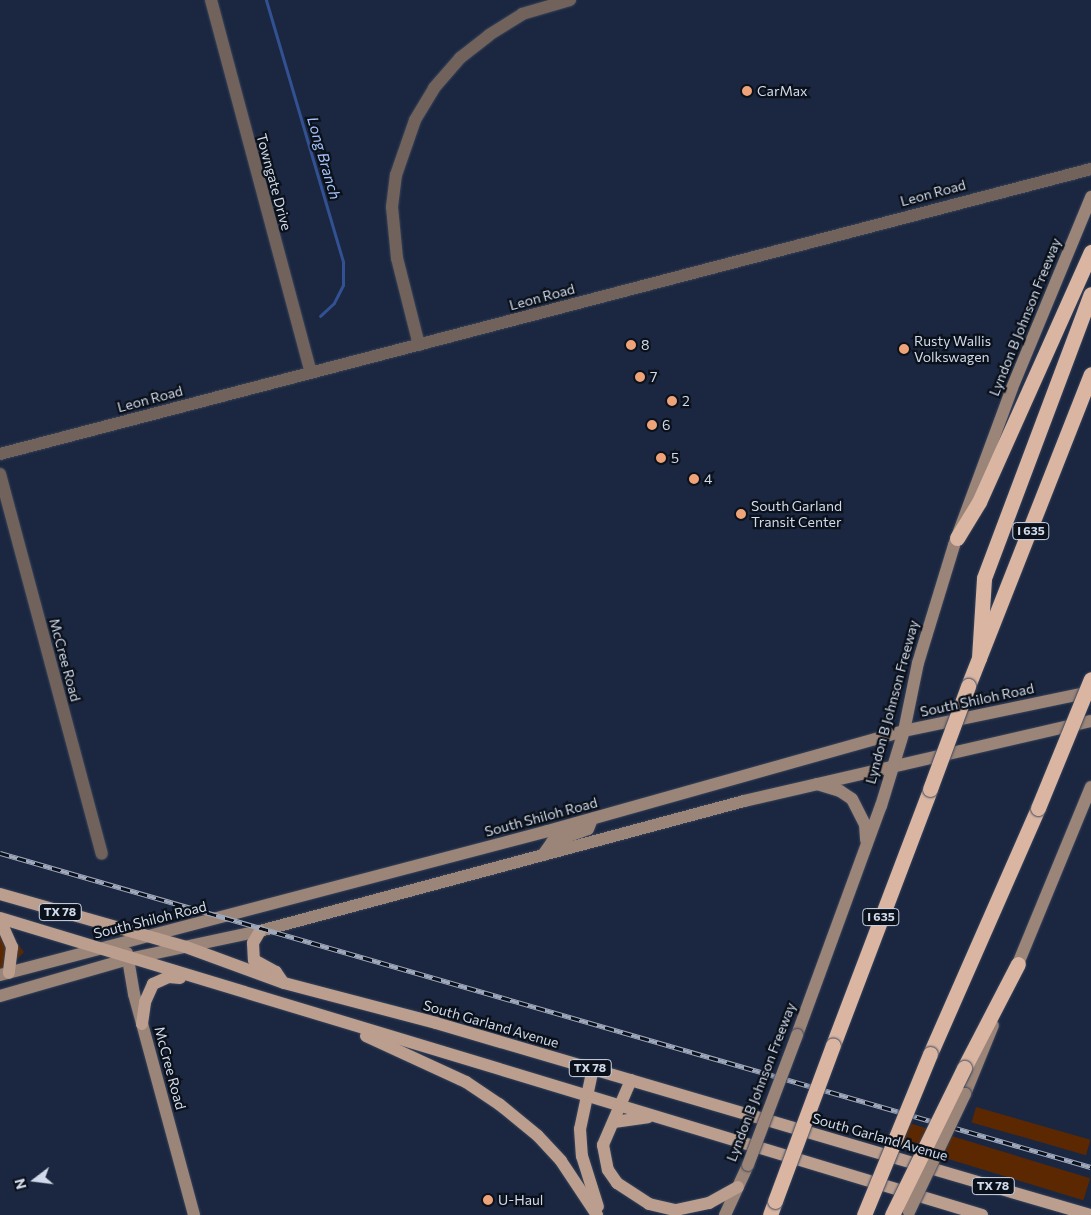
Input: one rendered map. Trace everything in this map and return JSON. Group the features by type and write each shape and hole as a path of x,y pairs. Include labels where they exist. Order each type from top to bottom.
{"highway":[{"path":"957,538 979,502 1091,252"},
{"path":"979,658 984,578 1091,294"},
{"name":"I 635","path":"773,1208 968,686 1091,374"},
{"path":"864,1215 930,1054 1038,808 1091,679"},
{"path":"892,1215 964,1068 1018,964"}],"main road":[{"name":"Lyndon B Johnson Freeway","path":"726,1215 748,1165 797,1035 894,764 904,731 918,663 957,538 1012,388 1091,197"},
{"name":"South Shiloh Road","path":"143,935 592,819 904,731 1091,692"},
{"path":"0,996 128,959 260,931 815,783 1091,721"},
{"path":"738,779 744,801"},
{"path":"815,783 840,791 852,799 865,824 866,845"},
{"path":"909,1214 965,1094 1091,787"},
{"path":"543,855 552,842 588,829 592,819"},
{"name":"South Garland Avenue","path":"0,894 122,935 143,935 186,947 284,983 593,1068 1090,1215"},
{"path":"0,919 12,948 4,974"},
{"name":"TX 78","path":"0,919 329,1020 982,1215"},
{"path":"260,931 253,943 254,960 276,972 284,983"},
{"name":"South Shiloh Road","path":"4,974 98,948 122,935"},
{"name":"McCree Road","path":"122,935 142,1024 194,1215"},
{"path":"142,1024 145,1002 153,984 169,977 192,978"},
{"path":"329,1020 432,1064 499,1104 538,1136 561,1161 597,1215"},
{"path":"593,1068 585,1097 580,1129 582,1156 601,1215"},
{"path":"630,1080 603,1145 605,1162 617,1183 636,1198 667,1209 687,1209 709,1203 738,1187"},
{"path":"614,1122 652,1117"}],"street":[{"name":"Towngate Drive","path":"211,0 311,372"},
{"path":"419,345 397,258 392,206 396,175 413,124 434,88 460,58 488,35 522,14 570,0"},
{"name":"Leon Road","path":"0,454 1091,169"},
{"name":"McCree Road","path":"0,474 102,854"}],"shaded area":[{"path":"0,934 13,937 24,952 9,967 0,969"},
{"path":"976,1107 1090,1140 1086,1155 972,1122"},
{"path":"896,1119 1090,1178 1083,1200 889,1141"}],"waterway":[{"name":"Long Branch","path":"266,0 343,262 343,285 334,303 320,316"}],"railway":[{"path":"0,853 1091,1167"}],"place":[{"name":"CarMax","path":"747,91"},
{"name":"8","path":"631,345"},
{"name":"Rusty Wallis Volkswagen","path":"904,349"},
{"name":"7","path":"640,377"},
{"name":"2","path":"672,401"},
{"name":"6","path":"652,425"},
{"name":"5","path":"661,458"},
{"name":"4","path":"694,479"},
{"name":"South Garland Transit Center","path":"741,514"},
{"name":"U-Haul","path":"488,1200"}]}
